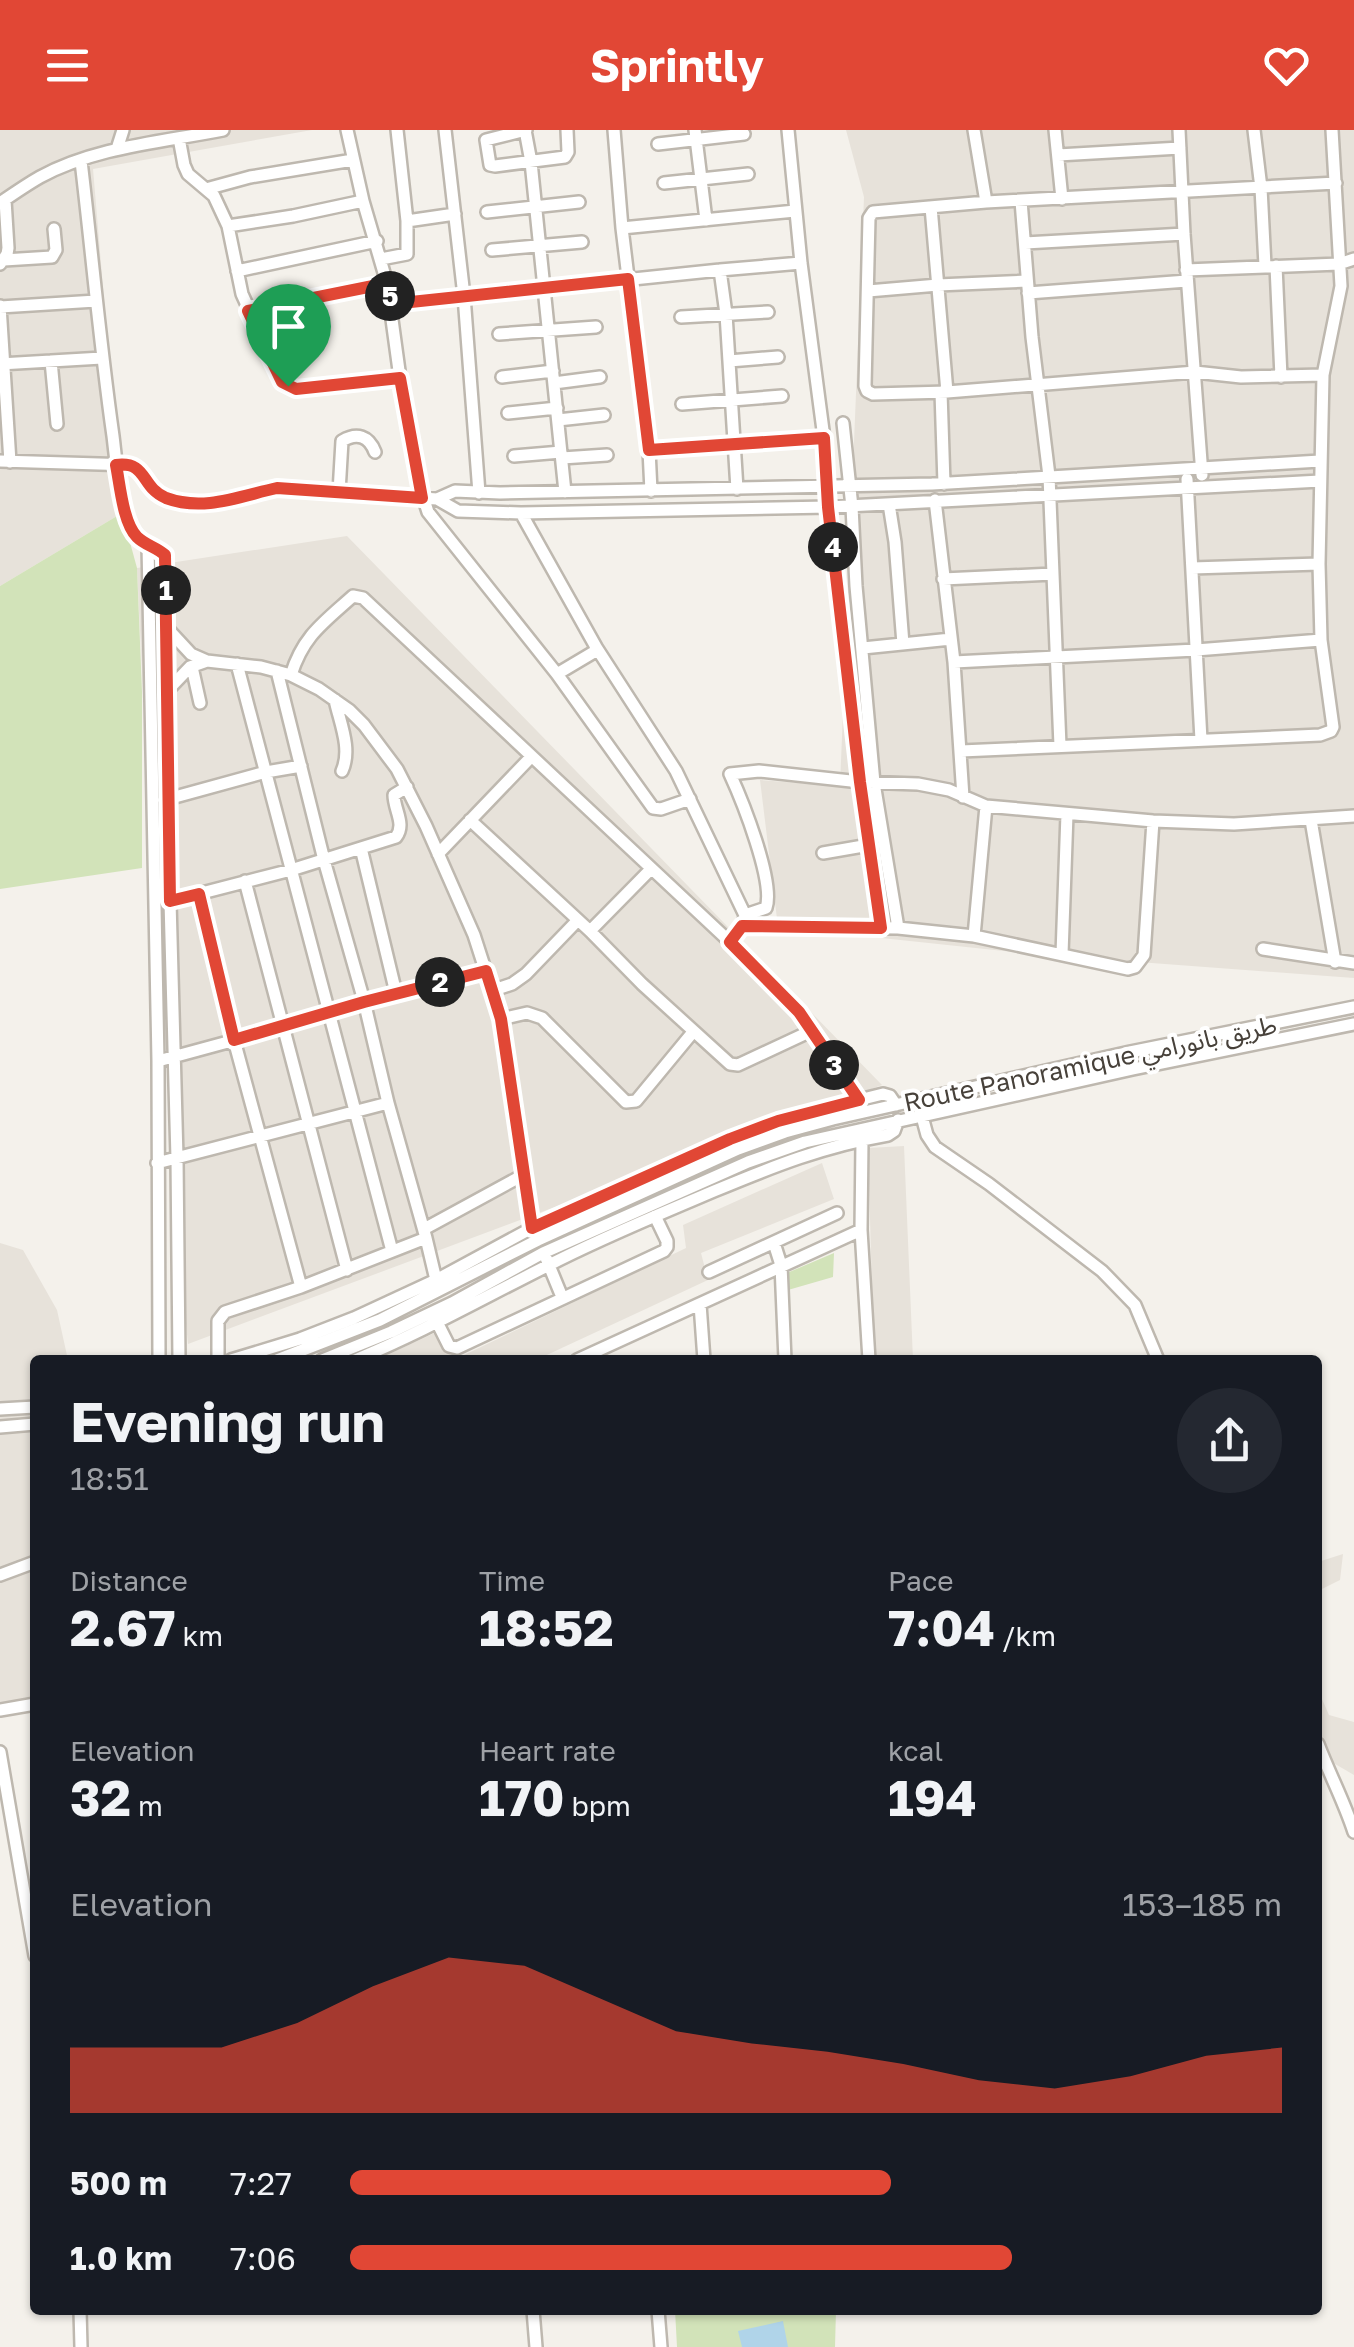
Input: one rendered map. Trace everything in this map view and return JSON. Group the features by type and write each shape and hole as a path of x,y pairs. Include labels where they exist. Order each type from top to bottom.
{"street":[{"path":"118,149 124,130"},
{"path":"54,229 56,250 52,257 2,262 8,248 2,202 39,178 118,149 223,130"},
{"path":"346,130 388,283 400,378 422,498 428,512 556,674 653,808 690,799"},
{"path":"381,258 407,254 397,130"},
{"path":"445,130 464,296 479,492"},
{"path":"565,492 545,288 531,162 525,130 486,140 485,144 492,166 531,162 565,157 567,130"},
{"path":"614,130 651,491"},
{"path":"788,130 860,782 881,928"},
{"path":"974,130 986,202"},
{"path":"1054,130 1062,199"},
{"path":"1179,130 1203,486"},
{"path":"1254,130 1281,377"},
{"path":"962,751 1320,735 1331,731 1334,722 1321,640 1319,564 1324,358 1340,299 1332,130"},
{"path":"658,144 696,135 744,134"},
{"path":"696,135 706,220"},
{"path":"179,138 188,174 214,196 228,226 248,311 278,376 296,389 400,378"},
{"path":"1058,155 1180,148"},
{"path":"206,188 353,160"},
{"path":"80,161 116,465 136,536 165,555 179,1355"},
{"path":"664,183 748,174"},
{"path":"1323,376 1240,377 1196,372 873,394 865,386 870,214 986,202 1336,183"},
{"path":"228,226 363,201"},
{"path":"1021,201 1049,476 1060,746"},
{"path":"486,212 579,202"},
{"path":"930,207 944,392 944,484"},
{"path":"622,228 795,211"},
{"path":"407,221 455,214"},
{"path":"1025,244 1184,234"},
{"path":"237,271 377,241"},
{"path":"492,250 582,242"},
{"path":"868,291 938,284 1027,287 1270,266 1340,264 1354,259"},
{"path":"392,304 801,263"},
{"path":"720,270 737,489"},
{"path":"248,311 388,283"},
{"path":"96,301 0,307 5,461 132,465 162,496 181,502 236,501 277,488 437,498 455,492 944,484 1320,461"},
{"path":"681,318 768,312"},
{"path":"500,334 596,327"},
{"path":"729,361 778,356"},
{"path":"2,364 102,358"},
{"path":"52,361 57,424"},
{"path":"502,377 600,377"},
{"path":"682,404 782,396"},
{"path":"508,413 604,415"},
{"path":"842,422 874,783 898,928"},
{"path":"338,492 342,441 362,436 371,441 376,452"},
{"path":"649,450 824,438"},
{"path":"514,456 607,455"},
{"path":"1186,468 1200,740"},
{"path":"437,498 458,510 521,513 852,507 1320,480"},
{"path":"935,500 954,662 964,797"},
{"path":"889,504 903,644"},
{"path":"521,513 596,647 676,772 744,920"},
{"path":"148,545 158,1061 159,1355"},
{"path":"1192,568 1319,564"},
{"path":"943,579 1053,574"},
{"path":"291,675 304,643 352,596 363,598 730,942 799,1012 859,1100"},
{"path":"166,627 191,663 200,703"},
{"path":"862,648 951,639"},
{"path":"954,662 1321,640"},
{"path":"556,674 594,652 596,647"},
{"path":"149,649 166,651 191,663"},
{"path":"148,665 207,661 291,675 349,710 372,735 407,787 474,935 501,1019 535,1234 562,1297"},
{"path":"166,692 191,663"},
{"path":"237,664 392,1251"},
{"path":"277,670 436,1280"},
{"path":"334,700 347,753 342,772"},
{"path":"438,854 531,757"},
{"path":"154,803 301,766"},
{"path":"730,942 744,920 766,908 769,900 762,860 730,774 759,772 936,786 986,806 1153,821 1234,824 1354,816"},
{"path":"154,906 396,837 401,825 393,798 407,787"},
{"path":"974,936 986,806"},
{"path":"1062,954 1067,814"},
{"path":"470,820 642,984 734,1065 811,1031"},
{"path":"1311,820 1335,962"},
{"path":"744,920 974,936 1128,970 1141,962 1146,948 1153,821"},
{"path":"823,853 869,845"},
{"path":"361,848 396,994"},
{"path":"590,931 650,870"},
{"path":"244,881 347,1270"},
{"path":"199,894 301,1287"},
{"path":"492,991 526,974 578,920"},
{"path":"1263,949 1354,963"},
{"path":"158,1061 486,971"},
{"name":"Route Panoramique طريق بانورامي","path":"290,1355 380,1320 535,1234 761,1140 896,1104 1354,1007"},
{"path":"501,1019 527,1013 542,1018 631,1103 694,1032"},
{"name":"Route Panoramique طريق بانورامي","path":"334,1355 762,1157 834,1134 922,1114 1354,1024"},
{"path":"249,1355 328,1329 730,1139 778,1121 886,1094 896,1104"},
{"path":"918,1100 927,1135 935,1148 1118,1285 1135,1305 1156,1355"},
{"path":"156,1163 388,1103"},
{"path":"367,1355 438,1324 546,1259 799,1156 891,1134 898,1120"},
{"path":"862,1140 869,1355"},
{"path":"218,1355 218,1321 225,1312 392,1251 525,1174"},
{"path":"710,1272 837,1213"},
{"path":"438,1324 449,1346 457,1348 666,1250 667,1242 655,1216"},
{"path":"589,1355 862,1230"},
{"path":"774,1243 781,1265 786,1355"},
{"path":"700,1304 704,1355"},
{"path":"611,1346 617,1355"},
{"path":"0,1410 30,1407"},
{"path":"0,1427 30,1424"},
{"path":"0,1575 30,1564"},
{"path":"0,1710 30,1705"},
{"path":"0,1752 30,1928"},
{"path":"1322,1754 1354,1832"},
{"path":"1322,1774 1332,1780"},
{"path":"17,1854 30,1853"},
{"path":"80,2315 81,2347"},
{"path":"533,2315 536,2347"},
{"path":"658,2315 661,2347"}],"shaded area":[{"path":"0,130 312,130 93,169 122,513 0,586"},
{"path":"846,130 1354,130 1354,978 1031,954 778,927 760,780 840,786 864,197"},
{"path":"347,536 882,1085 188,1344 178,1244 170,867 143,692 137,568"},
{"path":"904,1146 913,1355 874,1355 868,1148"},
{"path":"822,1163 834,1199 701,1253 708,1280 547,1355 464,1355 686,1248 683,1225"},
{"path":"0,1243 23,1250 57,1310 67,1355 30,1355 30,1706 0,1711"},
{"path":"441,1330 456,1355 387,1355"},
{"path":"1343,1554 1340,1580 1322,1589 1322,1561"},
{"path":"1322,1699 1329,1715 1354,1722 1354,1775 1322,1756"}],"green space":[{"path":"122,513 137,568 142,868 0,889 0,586"},
{"path":"834,1253 833,1277 788,1290 787,1273"},
{"path":"675,2315 836,2315 835,2347 677,2347"}],"water":[{"path":"783,2321 788,2347 742,2347 738,2331"}],"route":[{"path":"628,279 649,450 824,438 828,507 881,928 742,926 730,942 799,1012 859,1100 778,1121 730,1139 532,1228 501,1019 486,971 234,1040 199,894 170,901 165,555 133,532 116,465 132,465 162,496 181,502 236,501 277,488 422,498 400,378 296,389 288,386 278,376 248,311 388,283 392,304 628,279"}]}
